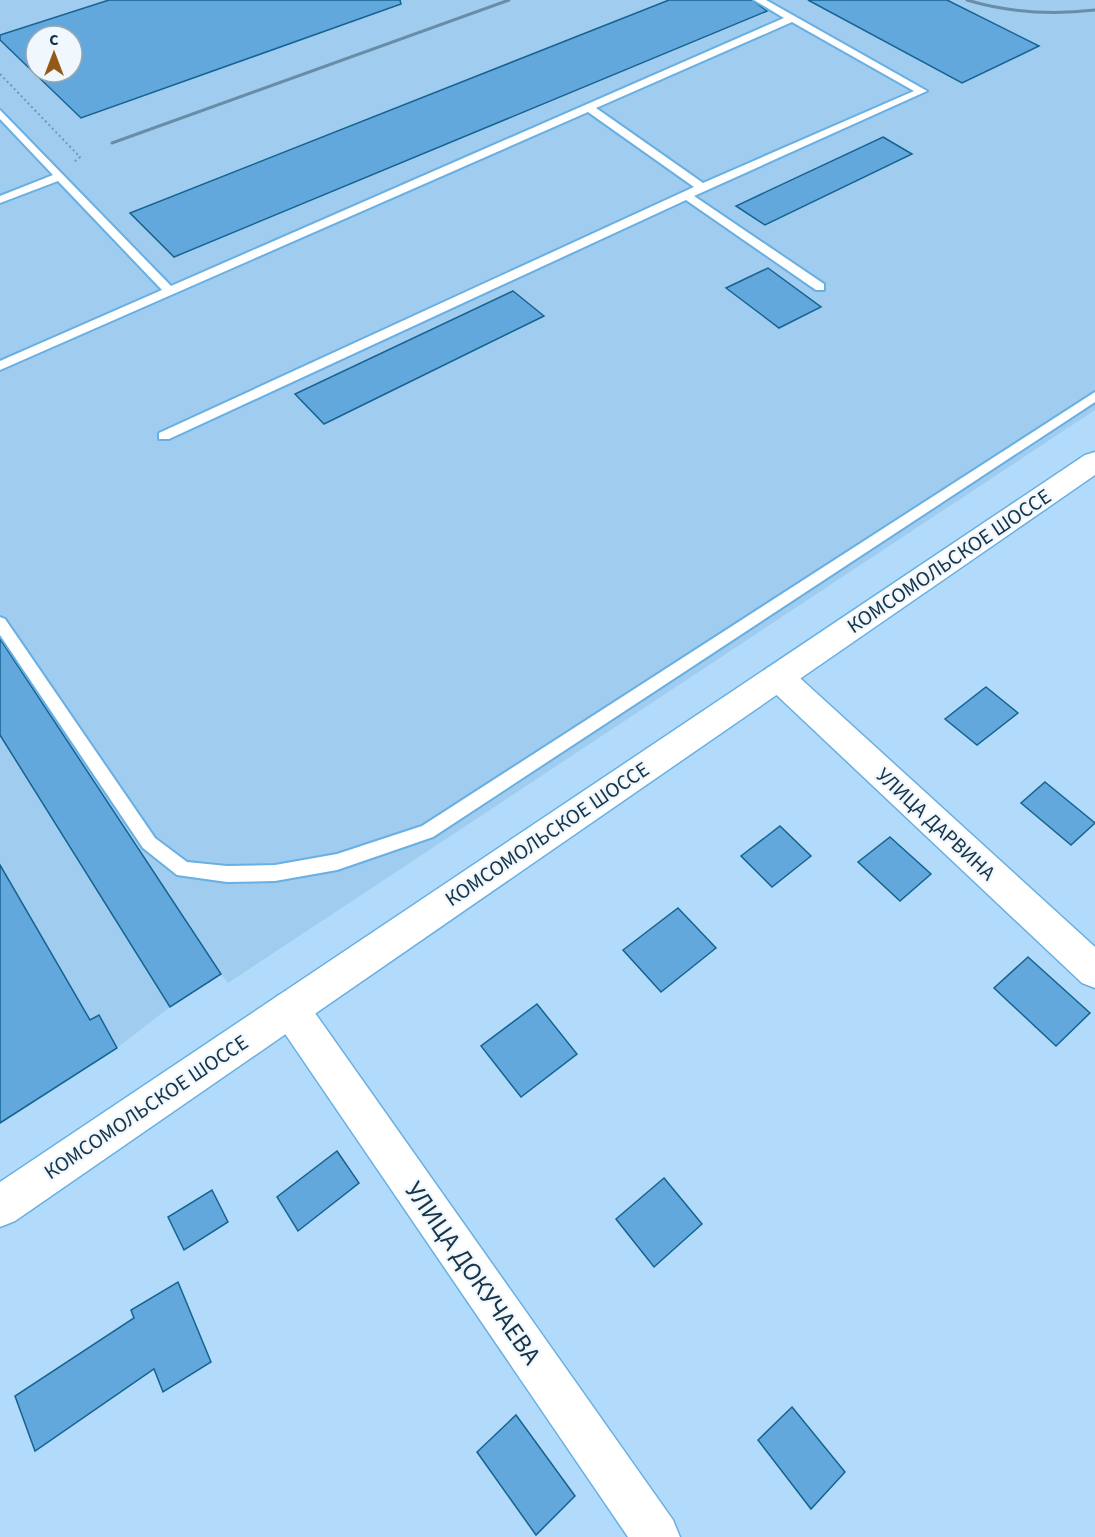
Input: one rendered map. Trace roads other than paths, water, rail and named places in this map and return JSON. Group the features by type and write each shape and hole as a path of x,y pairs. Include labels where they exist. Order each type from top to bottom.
{"main road":[{"name":"КОМСОМОЛЬСКОЕ ШОССЕ","path":"0,1206 1095,462"},
{"name":"УЛИЦА ДАРВИНА","path":"778,678 1095,971"},
{"name":"УЛИЦА ДОКУЧАЕВА","path":"290,1009 656,1537"}],"lane":[{"path":"164,436 686,195 922,91 759,0"},
{"path":"0,366 792,18"},
{"path":"588,107 702,188"},
{"path":"0,113 169,291"},
{"path":"0,200 60,176"},
{"path":"686,195 820,287"},
{"path":"0,622 149,843 183,869 227,874 275,873 337,862 427,832 1095,396"}],"railway":[{"path":"112,143 509,0"},
{"path":"967,0 999,8 1031,12 1095,10"}]}
